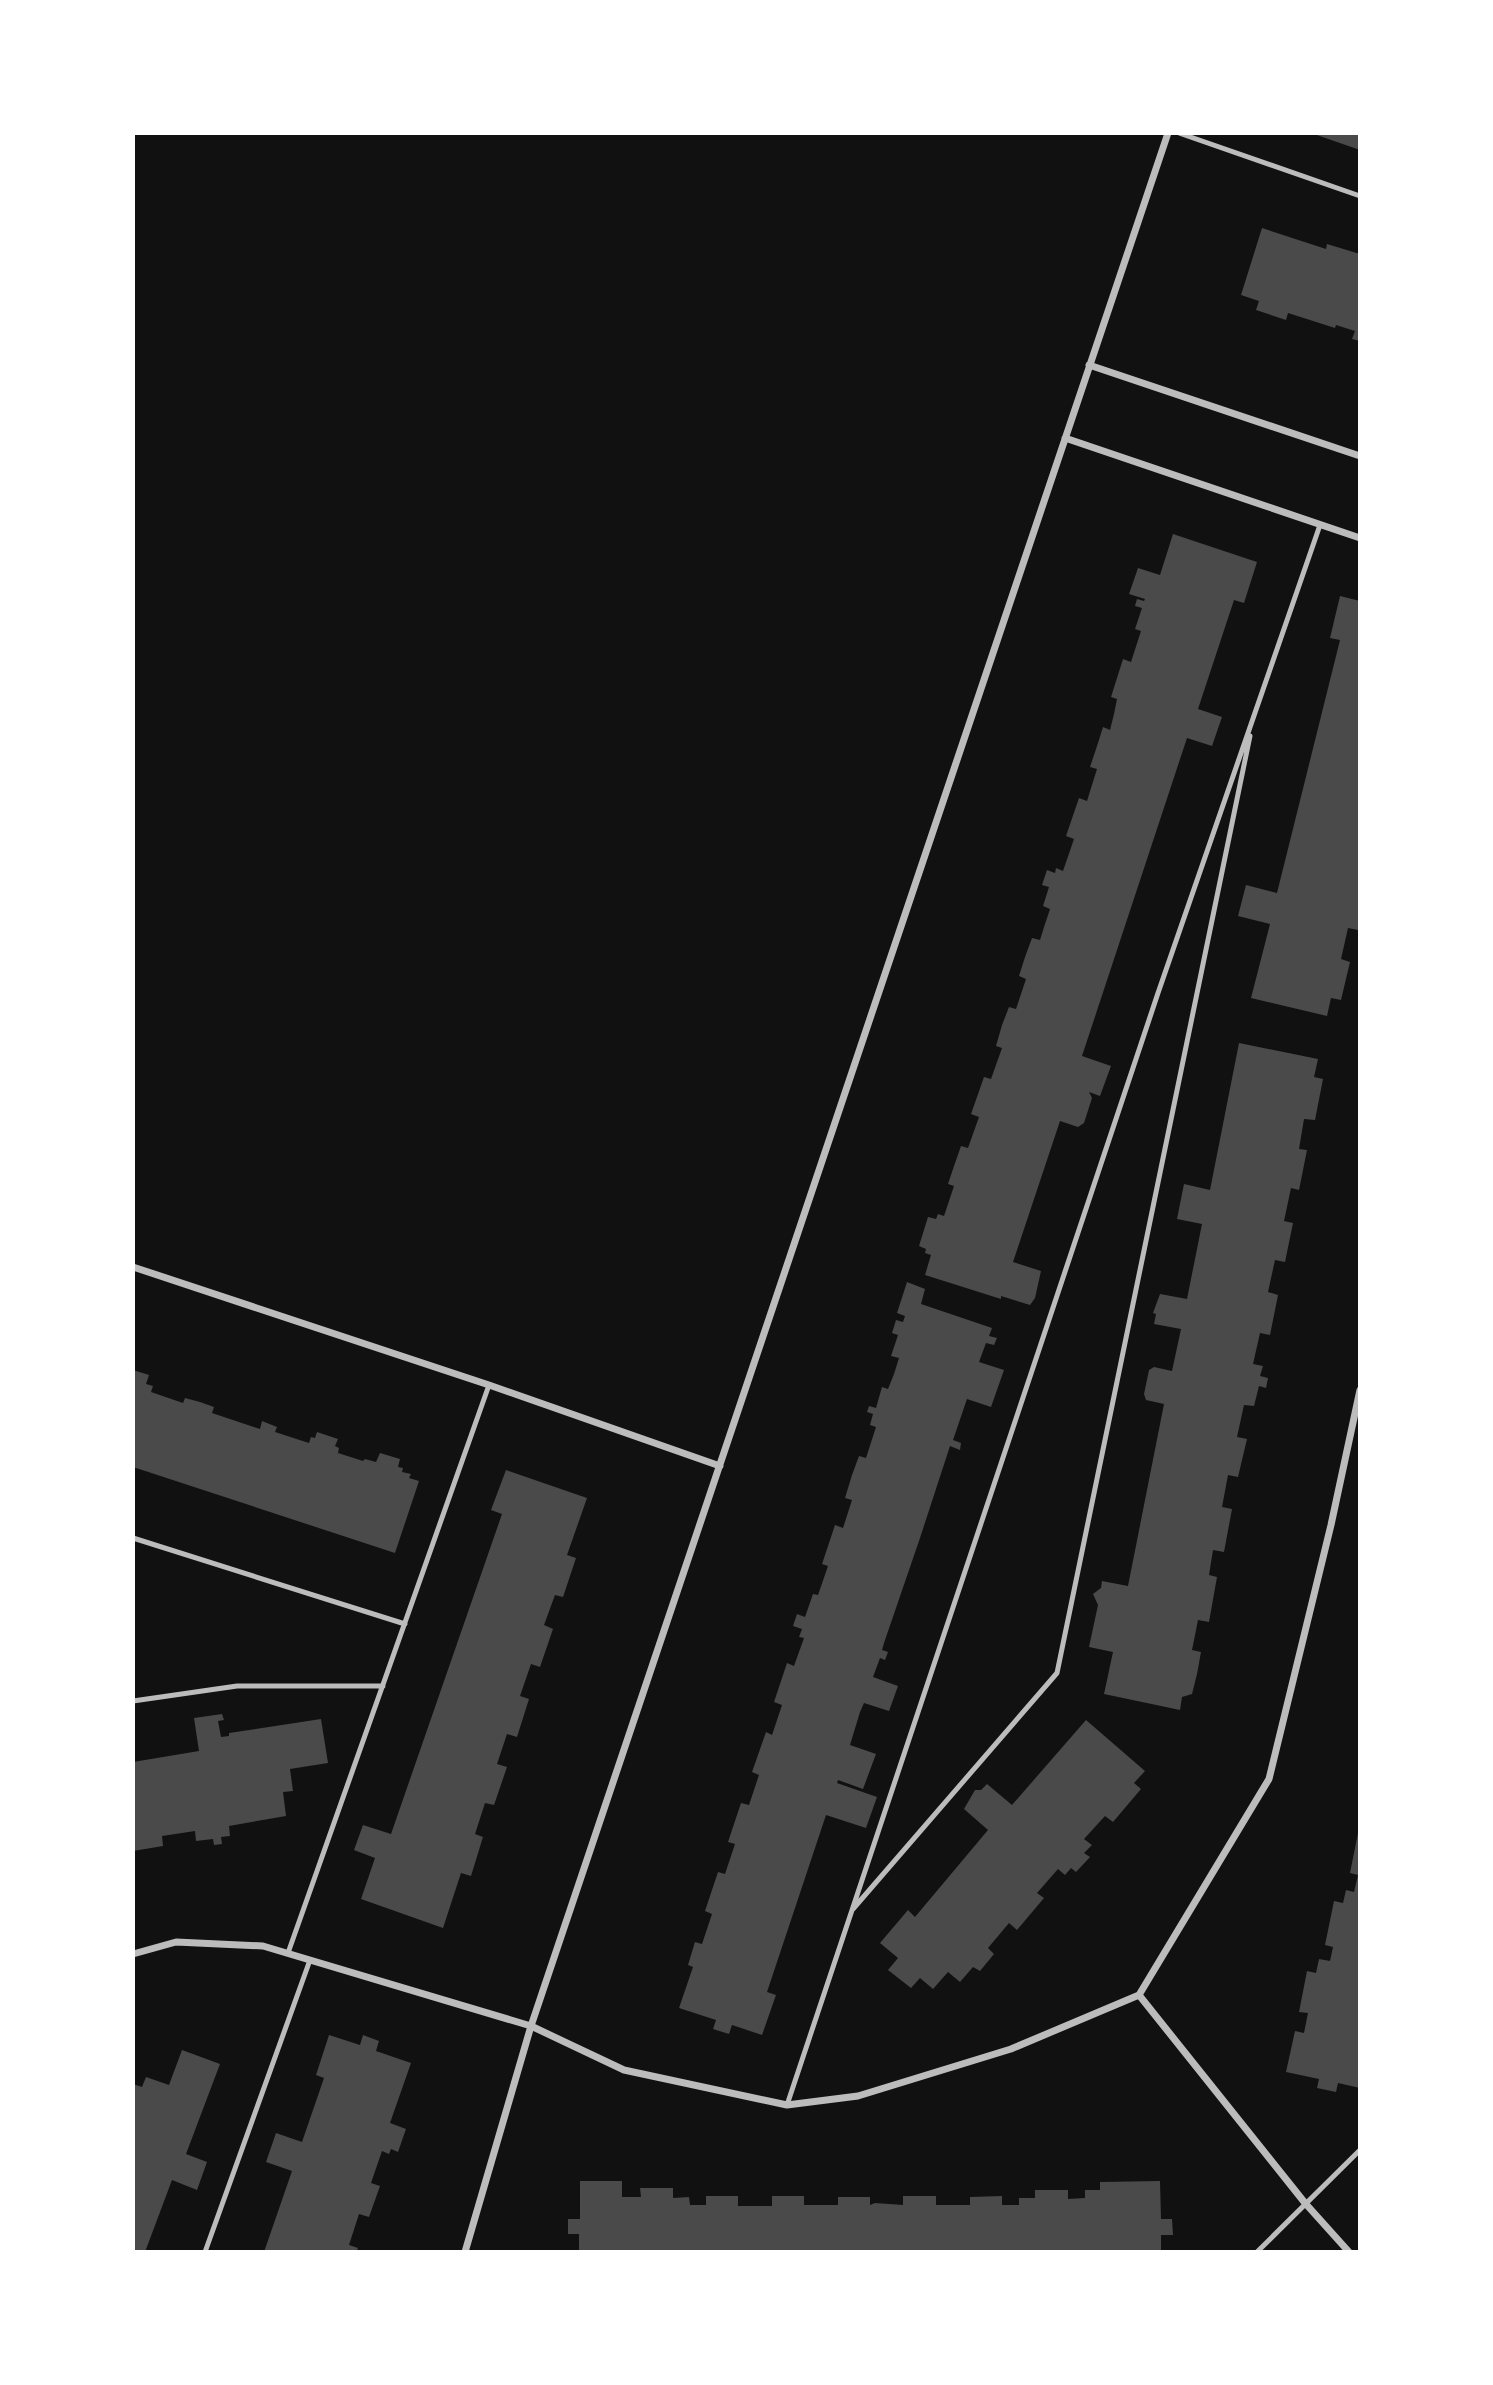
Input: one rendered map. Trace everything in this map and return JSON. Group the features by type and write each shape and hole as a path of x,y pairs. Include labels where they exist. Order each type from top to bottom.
{"street":[{"path":"465,2252 531,2026 1168,133"},
{"path":"1089,365 1360,456"},
{"path":"1065,438 1360,538"},
{"path":"133,1267 489,1385 720,1466"},
{"path":"133,1954 176,1942 263,1946 531,2026 624,2070 787,2105 858,2096 998,2053 1139,1995 1269,1779 1331,1525 1360,1390"},
{"path":"1139,1995 1305,2203 1349,2252"}],"lane":[{"path":"1179,133 1360,196"},
{"path":"787,2105 1158,993 1320,525"},
{"path":"851,1911 1057,1673 1255,713"},
{"path":"288,1953 489,1385"},
{"path":"133,1538 405,1624"},
{"path":"133,1700 237,1686 383,1686"},
{"path":"205,2252 310,1960"},
{"path":"1257,2252 1360,2150"}],"building":[{"path":"1311,133 1360,133 1360,150"},
{"path":"1262,228 1326,249 1327,244 1360,254 1360,341 1352,339 1355,331 1336,325 1335,328 1288,313 1286,320 1256,310 1259,301 1241,295"},
{"path":"1173,534 1257,562 1244,603 1234,600 1198,709 1222,717 1212,746 1187,738 1082,1056 1111,1066 1100,1096 1089,1092 1092,1098 1084,1123 1078,1127 1060,1121 1013,1262 1041,1271 1035,1298 1030,1305 1001,1296 1001,1299 925,1275 931,1255 919,1246 928,1217 936,1219 938,1214 944,1216 954,1186 948,1184 961,1146 968,1148 979,1117 971,1114 984,1077 991,1079 1002,1048 996,1046 1002,1025 1009,1007 1016,1009 1026,979 1019,976 1025,957 1032,938 1040,940 1050,909 1043,906 1049,887 1042,885 1047,870 1055,873 1056,868 1063,871 1074,839 1066,836 1079,798 1087,801 1097,769 1090,767 1103,727 1110,730 1117,699 1111,697 1123,659 1131,662 1141,631 1135,629 1142,608 1135,606 1137,599 1145,599 1129,594 1138,568 1160,575"},
{"path":"1340,596 1360,601 1360,921 1358,930 1348,928 1341,959 1350,962 1341,1000 1331,998 1327,1016 1251,998 1270,924 1238,916 1246,885 1277,893 1340,640 1330,638"},
{"path":"1239,1043 1318,1059 1314,1077 1323,1079 1315,1120 1304,1119 1299,1149 1307,1150 1299,1190 1291,1188 1284,1221 1293,1223 1285,1262 1275,1260 1268,1292 1278,1295 1270,1335 1260,1333 1253,1364 1263,1366 1260,1376 1268,1378 1266,1388 1259,1386 1254,1406 1244,1405 1237,1437 1247,1439 1238,1477 1228,1475 1222,1507 1232,1509 1224,1552 1213,1550 1209,1575 1217,1577 1209,1622 1198,1620 1192,1650 1201,1652 1197,1674 1192,1694 1182,1697 1180,1710 1104,1694 1113,1652 1089,1647 1098,1605 1093,1594 1101,1588 1102,1581 1128,1586 1164,1404 1146,1400 1144,1394 1149,1370 1154,1367 1172,1371 1181,1329 1154,1324 1156,1314 1153,1313 1160,1294 1187,1299 1202,1224 1177,1219 1184,1184 1210,1190"},
{"path":"907,1282 925,1289 921,1304 992,1328 989,1336 997,1338 994,1345 986,1343 979,1362 1004,1370 991,1407 967,1399 953,1440 961,1443 960,1450 950,1446 884,1643 882,1650 888,1652 885,1660 880,1658 873,1677 898,1686 889,1711 864,1703 860,1712 850,1745 876,1754 863,1789 838,1780 837,1783 877,1797 866,1828 826,1815 767,1992 776,1995 762,2035 732,2025 729,2034 713,2029 716,2020 679,2008 693,1967 688,1965 695,1942 702,1944 712,1914 705,1911 718,1872 725,1874 735,1844 728,1842 741,1803 749,1805 759,1775 752,1772 766,1732 772,1735 782,1705 774,1702 787,1663 794,1666 804,1638 799,1637 802,1629 793,1626 797,1614 805,1617 813,1594 818,1595 828,1566 822,1564 835,1525 843,1528 852,1500 845,1498 852,1475 859,1456 866,1458 876,1427 870,1425 873,1414 867,1412 869,1406 876,1408 882,1387 888,1389 894,1374 899,1358 891,1356 898,1335 892,1333 896,1320 903,1322 905,1316 897,1313"},
{"path":"133,1370 149,1375 146,1384 153,1386 151,1392 183,1403 185,1398 200,1402 214,1407 212,1413 260,1429 262,1421 277,1427 275,1432 309,1443 317,1432 338,1439 335,1446 339,1448 338,1453 363,1461 365,1459 376,1462 380,1453 400,1459 398,1467 403,1468 402,1472 411,1474 409,1478 419,1481 395,1553 133,1467"},
{"path":"506,1470 587,1498 567,1555 576,1558 563,1597 555,1595 544,1625 553,1629 540,1667 531,1664 520,1696 529,1699 517,1737 507,1734 497,1764 507,1767 494,1805 485,1803 475,1834 483,1837 471,1876 461,1873 443,1928 361,1899 375,1858 354,1850 363,1825 391,1834 502,1514 491,1510"},
{"path":"222,1714 224,1720 218,1721 221,1737 229,1736 229,1733 321,1719 328,1763 290,1769 293,1791 283,1792 286,1816 229,1826 230,1836 221,1837 222,1844 214,1845 213,1839 196,1841 195,1831 162,1836 163,1846 133,1851 133,1762 199,1751 194,1718"},
{"path":"1086,1720 1145,1771 1134,1783 1141,1789 1113,1822 1105,1816 1084,1839 1092,1845 1084,1853 1090,1857 1076,1872 1071,1868 1065,1875 1058,1869 1037,1893 1044,1898 1017,1930 1009,1923 988,1948 994,1954 980,1971 973,1967 960,1982 948,1972 933,1989 920,1978 911,1988 888,1970 898,1958 880,1943 908,1910 915,1917 988,1830 964,1809 975,1790 981,1790 987,1784 1012,1805"},
{"path":"1359,1828 1360,2088 1338,2083 1336,2092 1317,2088 1319,2079 1286,2072 1295,2031 1304,2033 1308,2013 1299,2012 1307,1971 1316,1973 1319,1959 1330,1961 1333,1947 1325,1945 1334,1901 1343,1903 1346,1890 1354,1892 1358,1875 1350,1873"},
{"path":"329,2035 360,2045 363,2035 379,2041 376,2051 411,2063 390,2123 406,2129 398,2152 391,2149 389,2154 382,2151 371,2183 380,2186 369,2217 359,2214 349,2245 358,2248 356,2252 264,2252 292,2171 266,2162 276,2133 302,2142 324,2078 316,2075"},
{"path":"182,2050 220,2064 186,2154 207,2162 197,2190 172,2180 145,2252 133,2252 133,2084 142,2087 146,2077 169,2085"},
{"path":"580,2181 622,2181 622,2197 641,2197 640,2188 673,2188 673,2198 689,2197 690,2205 706,2205 706,2196 738,2196 738,2206 772,2206 772,2196 804,2196 804,2205 838,2205 838,2197 870,2197 870,2205 903,2205 903,2196 936,2196 936,2205 970,2205 970,2197 1002,2196 1002,2205 1019,2205 1019,2198 1035,2198 1035,2190 1068,2190 1068,2199 1085,2198 1085,2190 1100,2190 1100,2182 1160,2181 1161,2219 1172,2219 1173,2235 1161,2235 1161,2252 579,2252 579,2234 568,2234 568,2219 580,2219"}]}
